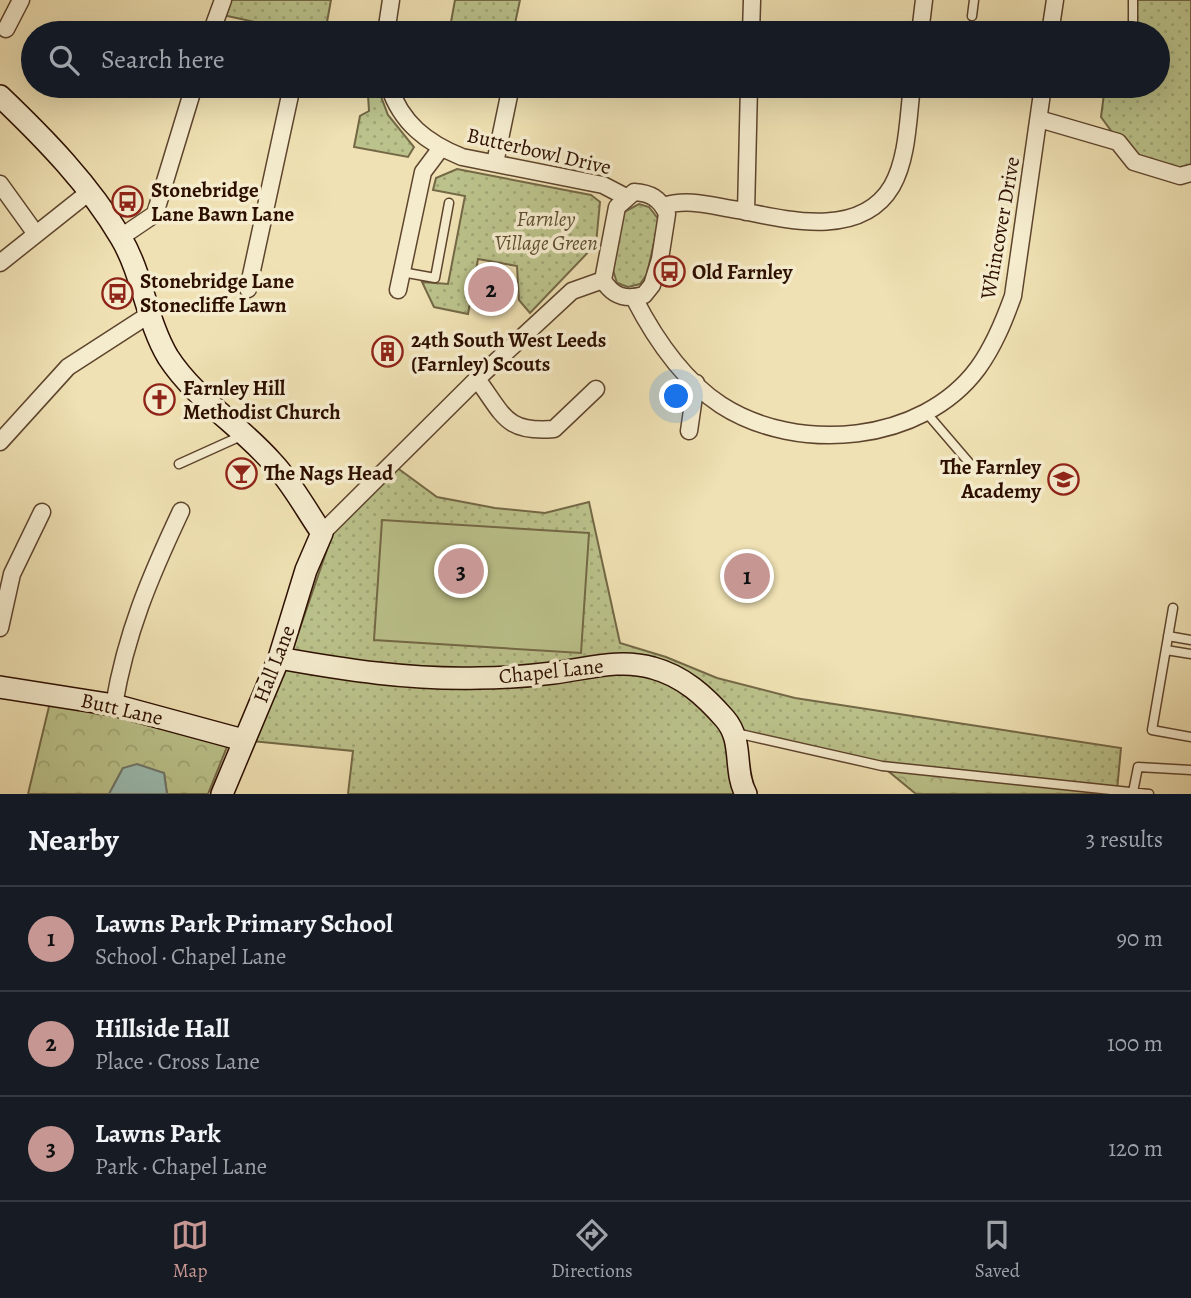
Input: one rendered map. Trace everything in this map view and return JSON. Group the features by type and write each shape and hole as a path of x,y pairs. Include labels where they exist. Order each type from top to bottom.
{"street":[{"path":"6,29 21,0"},
{"path":"215,21 223,0"},
{"path":"388,21 391,0"},
{"path":"751,21 752,0"},
{"path":"921,21 924,0"},
{"path":"1052,21 1055,0"},
{"path":"0,96 40,134 121,237 138,273 150,314 167,355 185,380 274,463 322,533 477,379 572,291 603,280"},
{"path":"121,237 155,214 190,98"},
{"path":"248,289 289,98"},
{"name":"Butterbowl Drive","path":"395,98 403,116 418,133 441,148 462,157 603,185 626,197 634,192 650,194 663,206"},
{"path":"495,163 509,98"},
{"path":"746,212 749,98"},
{"path":"626,197 617,207 613,219 603,280 608,289 622,298 634,298 644,295 652,285 667,214 663,206 685,202 812,222 849,219 877,205 892,185 902,159 910,98"},
{"name":"Whincover Drive","path":"634,298 659,341 696,383 719,404 743,418 778,430 819,438 901,424 951,395 977,369 1001,328 1013,296 1042,98"},
{"path":"1039,119 1118,142 1134,162 1180,176 1191,173"},
{"path":"398,290 423,172 441,148"},
{"path":"0,184 36,234"},
{"path":"0,263 88,193"},
{"path":"0,442 68,367 150,314"},
{"path":"477,379 510,423 523,431 554,429 596,389"},
{"path":"689,431 696,383"},
{"path":"114,705 124,651 144,589 181,511"},
{"path":"0,628 12,575 43,512"},
{"name":"Hall Lane","path":"222,794 279,658 306,570 322,533"},
{"name":"Chapel Lane","path":"279,658 363,673 477,678 551,674 626,662 677,676 701,694 736,733"},
{"name":"Butt Lane","path":"0,687 114,705 243,740"},
{"path":"736,733 740,783 746,794"}],"lane":[{"path":"972,16 974,0"},
{"path":"1133,0 1133,21"},
{"path":"402,272 435,278 449,202"},
{"path":"924,411 972,466"},
{"path":"178,464 244,434"},
{"path":"1173,608 1152,730 1191,736"},
{"path":"1168,636 1191,640"},
{"path":"1166,650 1191,654"},
{"path":"736,733 882,766 1149,794"},
{"path":"1133,792 1138,767 1191,770"}],"green space":[{"path":"223,0 331,0 327,21 250,21 218,14"},
{"path":"455,0 520,0 516,21 451,21"},
{"path":"1133,0 1191,0 1191,173 1134,162 1101,117 1103,98 1170,98 1170,21 1133,21"},
{"path":"368,98 382,98 388,115 414,147 408,157 354,147 360,116 369,111"},
{"name":"Farnley Village Green","path":"457,169 591,195 600,202 596,244 530,313 519,300 517,266 478,259 468,314 434,307 422,282 448,284 465,196 433,190 436,178"},
{"path":"639,204 649,207 659,220 647,274 640,284 628,287 617,283 613,270 624,212"},
{"path":"392,464 437,497 495,508 545,513 589,502 620,643 666,657 717,678 795,698 1121,748 1117,790 882,766 736,733 746,794 348,794 353,751 252,741 289,660 330,541 322,533"},
{"path":"382,520 589,533 581,653 374,640"},
{"path":"52,694 231,737 208,794 167,794 164,773 123,768 109,794 28,794"},
{"path":"882,766 1117,790 1153,794 916,794"}],"water":[{"path":"137,764 164,773 167,794 109,794 123,768"}],"place":[{"name":"Stonebridge Lane Bawn Lane","path":"128,202"},
{"name":"Old Farnley","path":"669,272"},
{"name":"Hillside Hall","path":"491,289"},
{"name":"Stonebridge Lane Stonecliffe Lawn","path":"117,293"},
{"name":"24th South West Leeds (Farnley) Scouts","path":"388,352"},
{"name":"Farnley Hill Methodist Church","path":"160,400"},
{"name":"The Nags Head","path":"241,473"},
{"name":"The Farnley Academy","path":"1064,479"},
{"name":"Lawns Park","path":"461,571"},
{"name":"Lawns Park Primary School","path":"747,576"}]}
